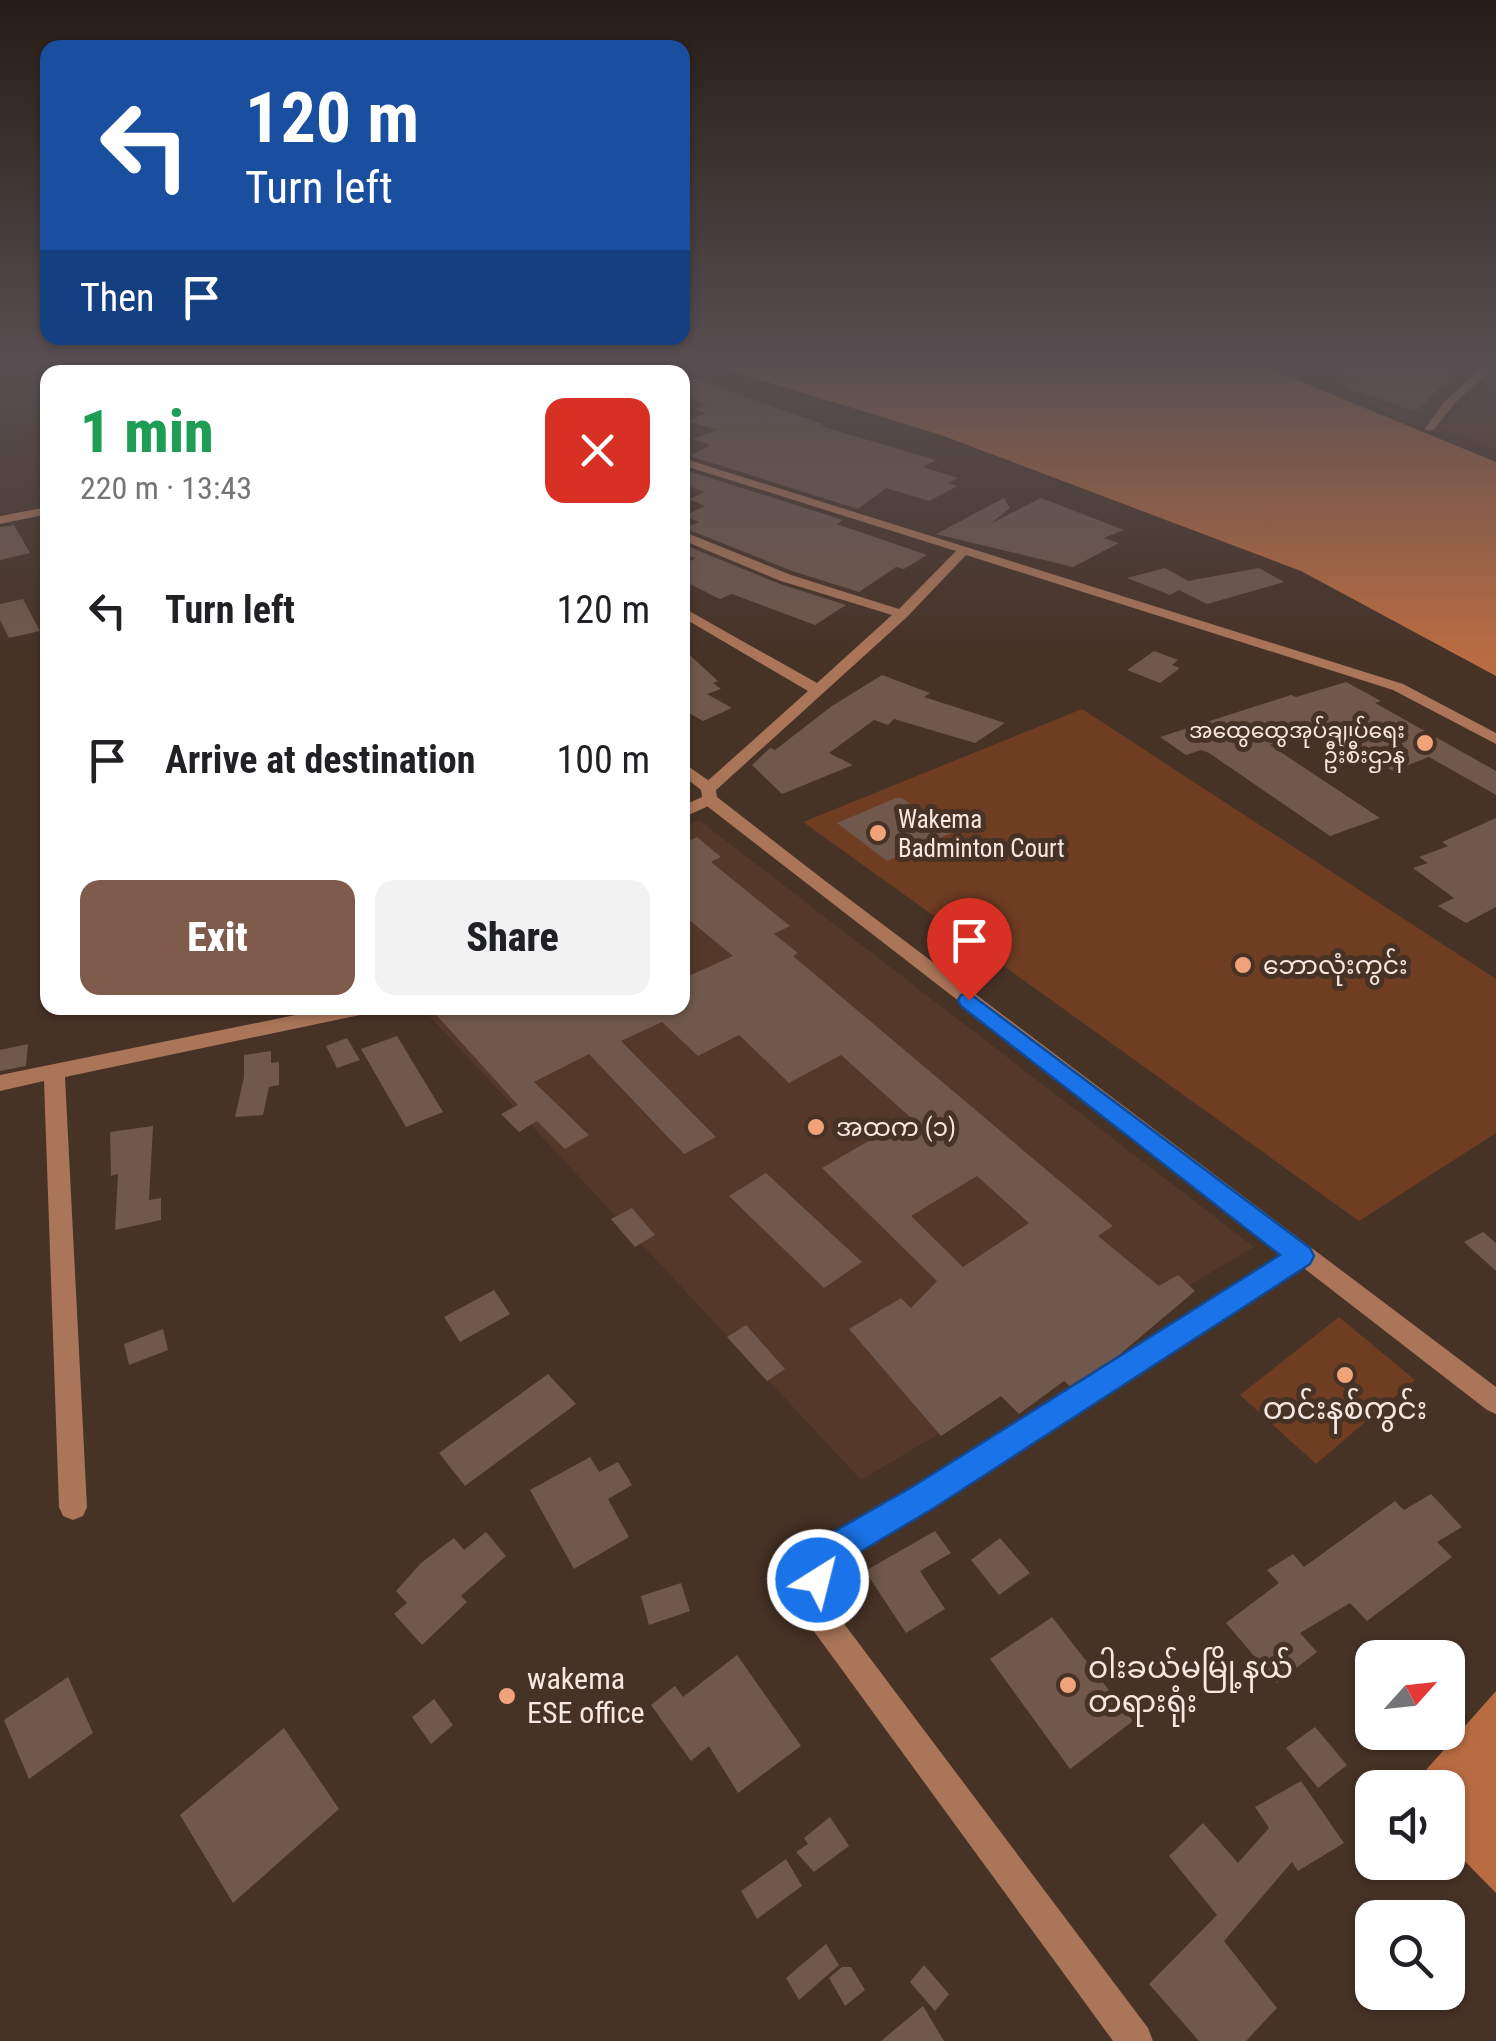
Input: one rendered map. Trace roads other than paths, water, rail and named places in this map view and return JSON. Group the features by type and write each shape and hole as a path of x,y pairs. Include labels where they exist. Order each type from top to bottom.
{"street":[{"path":"690,464 1398,687 1496,739"},
{"path":"0,520 40,512"},
{"path":"690,539 786,578 902,614"},
{"path":"690,808 902,614 965,549"},
{"path":"690,616 816,689"},
{"path":"690,775 1300,1256 1496,1402"},
{"path":"0,1083 327,1015"},
{"path":"54,1072 73,1508"},
{"path":"1135,2041 812,1605 824,1555 923,1498 1300,1256"}],"place":[{"name":"အထွေထွေအုပ်ချုပ်ရေး ဦးစီးဌာန","path":"1425,743"},
{"name":"Wakema Badminton Court","path":"878,833"},
{"name":"ဘောလုံးကွင်း","path":"1243,965"},
{"name":"အထက (၁)","path":"816,1127"},
{"name":"တင်းနစ်ကွင်း","path":"1345,1375"},
{"name":"ဝါးခယ်မမြို့နယ် တရားရုံး","path":"1068,1685"},
{"name":"wakema ESE office","path":"507,1696"}]}
